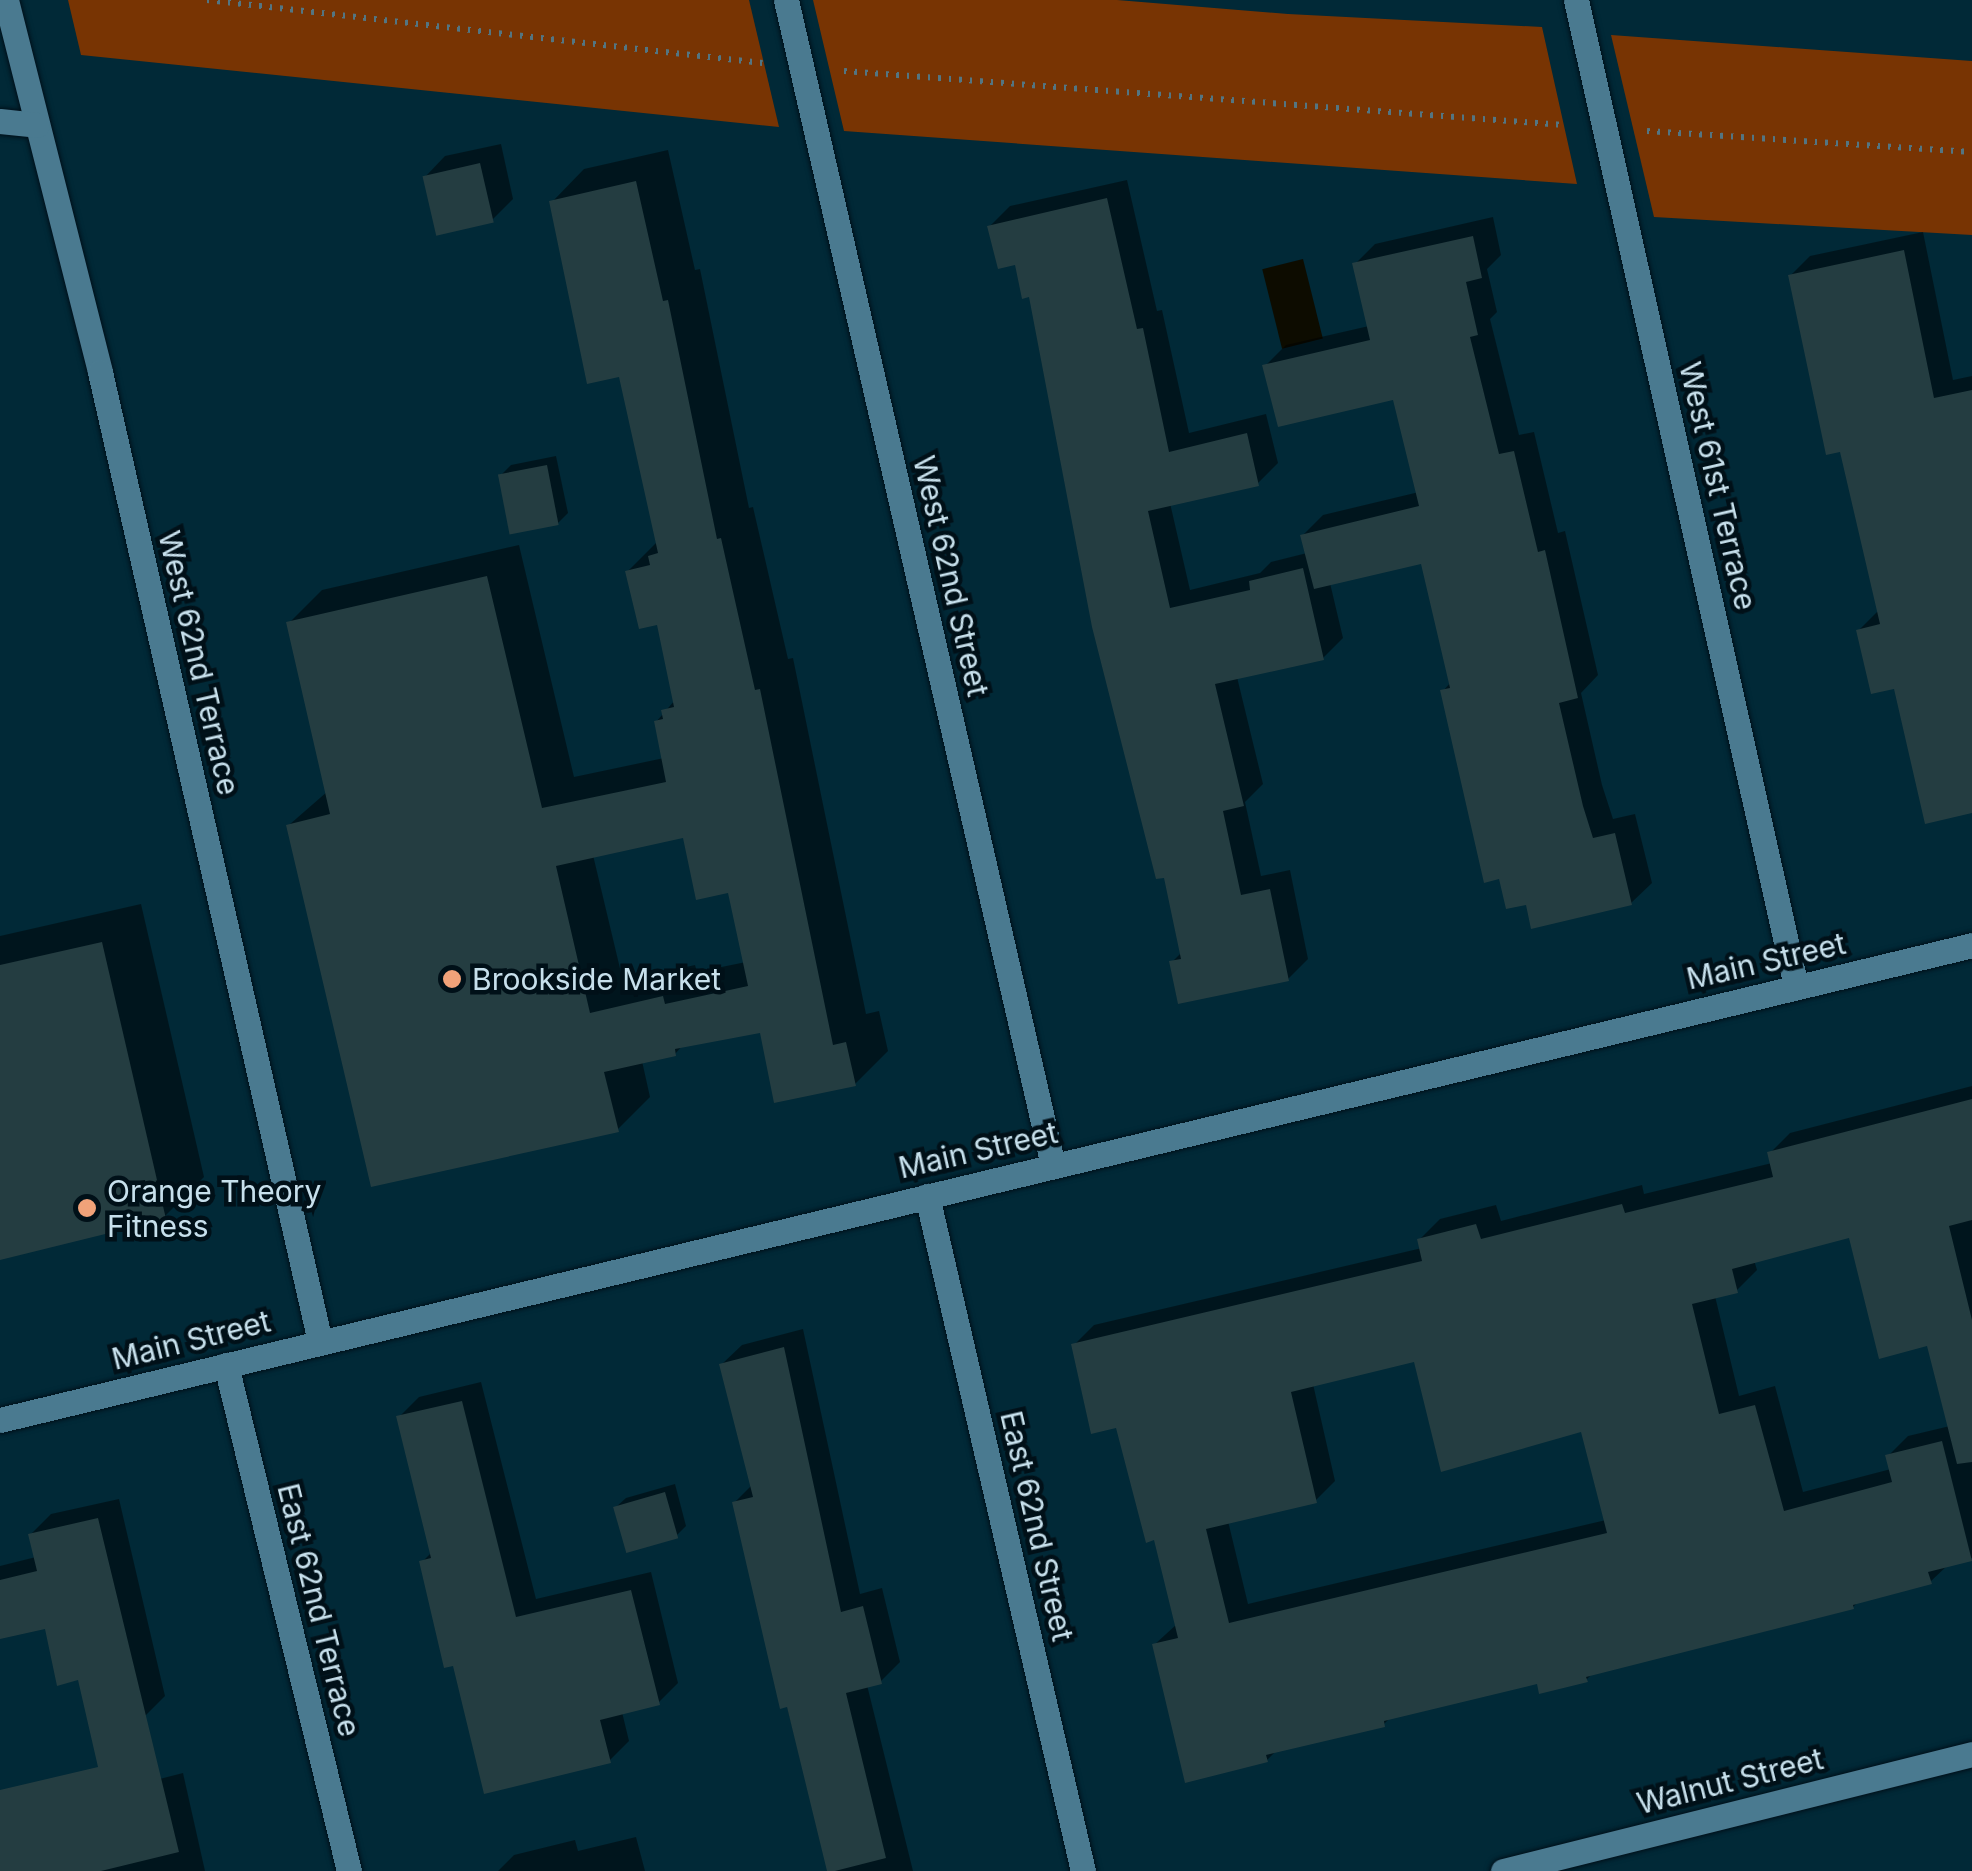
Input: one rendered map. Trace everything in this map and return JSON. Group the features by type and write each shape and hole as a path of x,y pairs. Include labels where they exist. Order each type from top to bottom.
{"street":[{"name":"West 62nd Terrace","path":"6,0 100,372 320,1342"},
{"name":"West 62nd Street","path":"786,0 1053,1166"},
{"name":"West 61st Terrace","path":"1576,0 1796,987"},
{"path":"0,121 37,125"},
{"name":"Main Street","path":"0,1420 1972,945"},
{"name":"East 62nd Street","path":"927,1196 1083,1871"},
{"name":"East 62nd Terrace","path":"226,1365 349,1871"},
{"name":"Walnut Street","path":"1503,1871 1972,1754"}],"path":[{"path":"206,0 802,68 1972,152"}],"shaded area":[{"path":"68,0 749,0 779,127 81,55"},
{"path":"813,0 1117,0 1288,14 1542,27 1577,184 844,131"},
{"path":"1611,35 1972,61 1972,235 1654,217"},
{"path":"1303,259 1323,339 1282,349 1262,269"}],"building":[{"path":"480,163 494,222 436,236 423,176"},
{"path":"636,181 663,301 668,300 717,539 721,538 755,690 760,689 833,1045 846,1042 856,1086 774,1103 760,1033 675,1049 676,1056 604,1072 619,1132 371,1187 286,825 330,814 286,622 487,576 542,808 666,782 654,721 663,719 661,710 674,707 657,625 639,629 625,571 650,565 648,556 658,553 619,377 587,384 549,201","holes":["683,838 696,900 728,893 748,986 665,1004 663,996 590,1013 556,866"]},
{"path":"1107,198 1137,329 1143,328 1169,452 1247,433 1259,486 1148,511 1170,608 1250,590 1249,581 1303,568 1324,660 1215,684 1244,806 1223,811 1241,895 1270,889 1289,981 1178,1004 1169,961 1181,959 1164,878 1156,879 1092,627 1029,297 1022,299 1015,265 998,269 987,226"},
{"path":"1473,236 1482,278 1466,282 1478,335 1470,337 1499,454 1514,451 1538,552 1545,550 1578,698 1559,703 1583,806 1593,838 1615,833 1632,905 1531,929 1526,905 1506,909 1499,879 1484,883 1440,690 1450,688 1421,564 1314,589 1300,535 1419,506 1393,400 1278,427 1262,365 1370,340 1352,263"},
{"path":"1904,250 1934,398 1972,390 1972,813 1925,824 1894,689 1871,694 1856,630 1880,624 1840,452 1826,455 1788,275"},
{"path":"547,465 559,525 510,534 498,475"},
{"path":"102,942 166,1219 0,1260 0,965"},
{"path":"1972,1099 1972,1220 1949,1226 1972,1320 1972,1462 1957,1464 1927,1346 1879,1359 1849,1238 1732,1269 1738,1293 1692,1304 1719,1414 1755,1405 1784,1511 1892,1482 1885,1455 1942,1441 1972,1561 1928,1572 1932,1584 1853,1605 1854,1609 1586,1677 1588,1682 1539,1694 1537,1684 1384,1721 1385,1727 1266,1755 1268,1762 1185,1783 1152,1644 1178,1638 1154,1540 1146,1543 1116,1428 1091,1434 1071,1344 1422,1261 1417,1239 1476,1224 1481,1239 1622,1204 1625,1213 1773,1177 1767,1152","holes":["1414,1362 1441,1472 1581,1432 1607,1533 1229,1623 1206,1529 1317,1503 1291,1392"]},
{"path":"784,1347 841,1612 863,1606 882,1684 846,1693 886,1858 835,1871 827,1871 787,1707 780,1709 732,1502 753,1497 719,1364"},
{"path":"462,1401 516,1617 631,1590 660,1705 600,1720 611,1763 484,1794 453,1666 444,1668 419,1561 431,1558 396,1416"},
{"path":"665,1492 678,1538 626,1553 613,1507"},
{"path":"98,1518 179,1852 101,1871 0,1871 0,1790 98,1767 78,1680 57,1686 45,1629 0,1639 0,1580 37,1571 28,1534"}],"place":[{"name":"Brookside Market","path":"452,979"},
{"name":"Orange Theory Fitness","path":"87,1208"}]}
